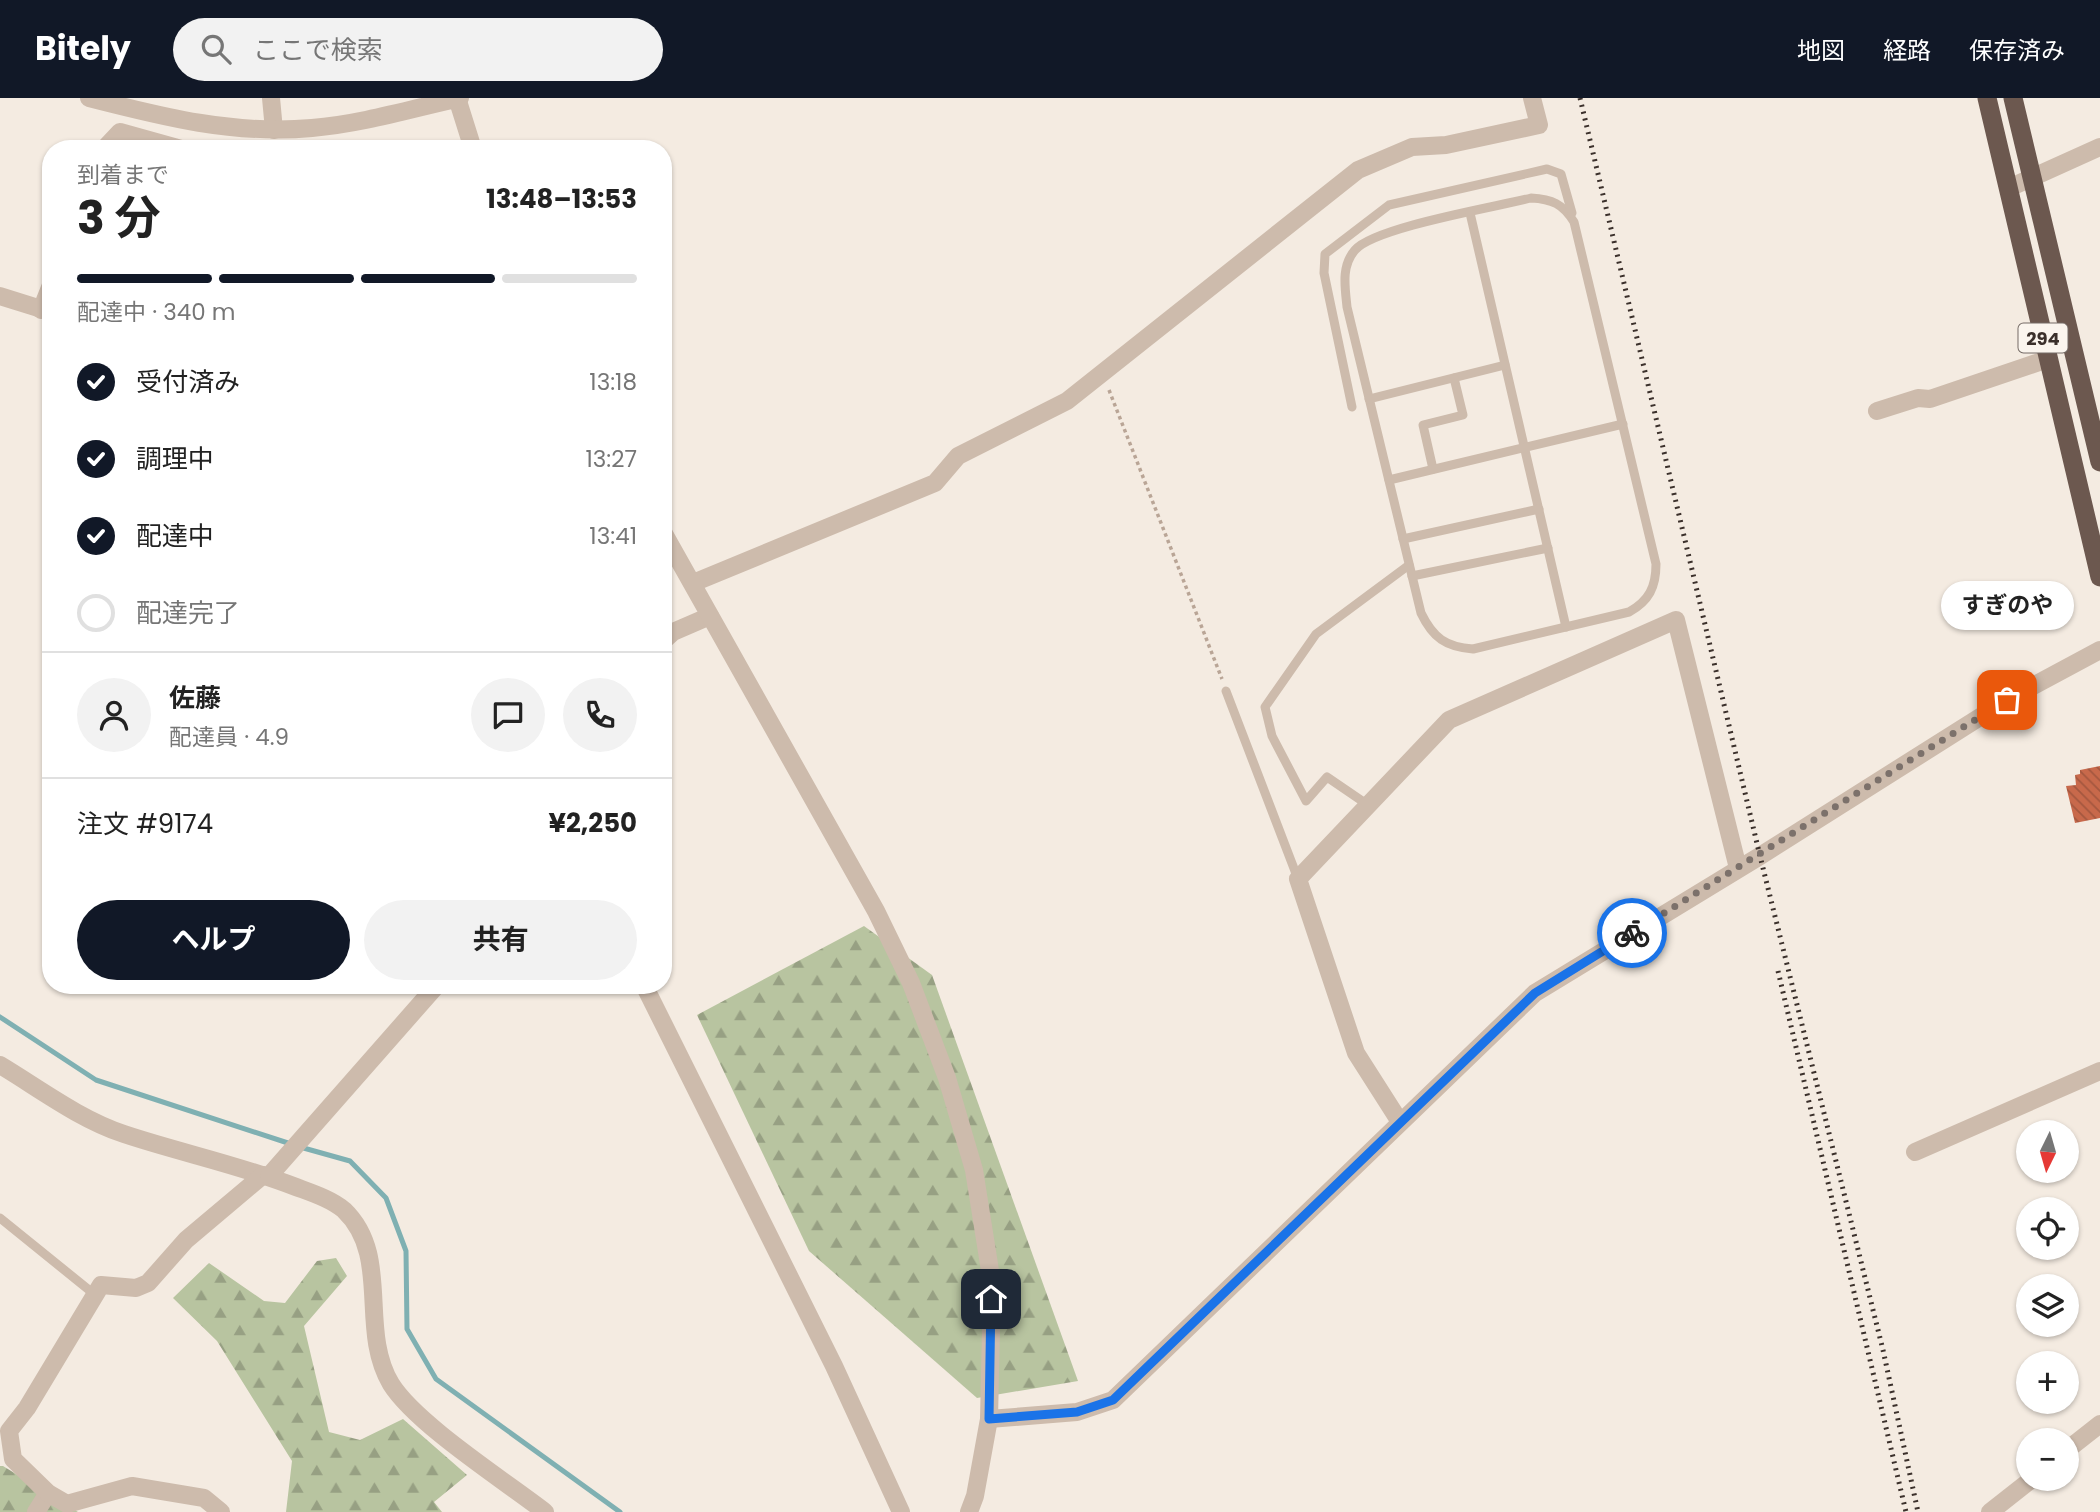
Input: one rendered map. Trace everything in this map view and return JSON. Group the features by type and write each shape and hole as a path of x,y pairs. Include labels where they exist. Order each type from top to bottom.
{"highway":[{"name":"294","path":"1987,98 2100,577"},
{"name":"294","path":"2013,98 2100,462"}],"street":[{"path":"89,98 141,105 181,122 274,130 355,122 457,98 470,140"},
{"path":"271,98 274,130"},
{"path":"693,583 935,483 958,456 1066,401 1358,170 1412,147 1446,145 1539,125 1532,98"},
{"path":"112,140 120,132 149,140"},
{"path":"2009,188 2100,147"},
{"path":"0,296 42,310"},
{"path":"1877,411 1918,398 1930,399 2048,359"},
{"path":"672,547 876,911 911,983 947,1078 974,1170 992,1283 989,1419 975,1496 968,1512"},
{"path":"672,633 710,616"},
{"path":"1400,1122 1356,1053 1298,879 1449,720 1676,620 1738,868"},
{"path":"989,1419 1077,1412 1113,1400 1535,993 2007,700 2100,650"},
{"path":"220,1512 204,1498 132,1486 67,1504 48,1493 13,1459 9,1431 27,1408 101,1285 136,1288 148,1283 186,1240 287,1157 429,994"},
{"path":"648,994 834,1367 901,1512"},
{"path":"0,1065 79,1114 123,1134 266,1175 342,1209 363,1234 371,1264 373,1332 391,1385 419,1415 545,1512"},
{"path":"1915,1152 2100,1071"},
{"path":"2079,1441 2100,1424"},
{"path":"1990,1512 2017,1491"},
{"path":"36,1512 48,1493"}],"lane":[{"path":"1352,407 1324,273 1325,254 1389,205 1547,169 1560,174 1574,222 1656,564 1656,583 1640,606 1629,612 1473,649 1451,647 1430,632 1420,613 1345,285 1346,268 1354,250 1379,235 1531,198 1550,199 1565,208 1574,222"},
{"path":"1470,213 1566,627"},
{"path":"1369,399 1506,365"},
{"path":"1433,469 1423,425 1463,415 1454,378"},
{"path":"1389,480 1623,424"},
{"path":"1403,539 1539,509"},
{"path":"1412,576 1548,548"},
{"path":"1368,805 1327,777 1306,801 1272,736 1265,707 1316,635 1409,565"},
{"path":"1226,691 1298,879"},
{"path":"0,1218 94,1294"}],"path":[{"path":"1102,373 1226,691"}],"green space":[{"path":"864,926 932,975 1078,1381 977,1398 809,1251 697,1015"},
{"path":"336,1258 347,1276 304,1326 329,1432 360,1440 403,1419 467,1475 434,1502 442,1512 286,1512 292,1461 217,1341 173,1298 209,1263 264,1301 285,1303 317,1261"},
{"path":"0,1466 3,1466 78,1512 0,1512"}],"building":[{"path":"2100,766 2100,818 2075,823 2066,786 2076,785 2075,775 2080,774 2080,770"}],"waterway":[{"path":"0,1017 96,1080 291,1144"},
{"path":"300,1147 350,1161 386,1198 406,1251 407,1329 436,1379 620,1512"}],"railway":[{"path":"1580,98 1760,856 1883,1350 1918,1512"},
{"path":"1778,971 1906,1512"}],"way so far":[{"path":"1632,933 1760,856 2007,700"}],"place":[{"name":"すぎのや","path":"2007,700"}],"route":[{"path":"991,1299 989,1419 1077,1412 1113,1400 1485,1038 1535,993 1632,933"}]}
